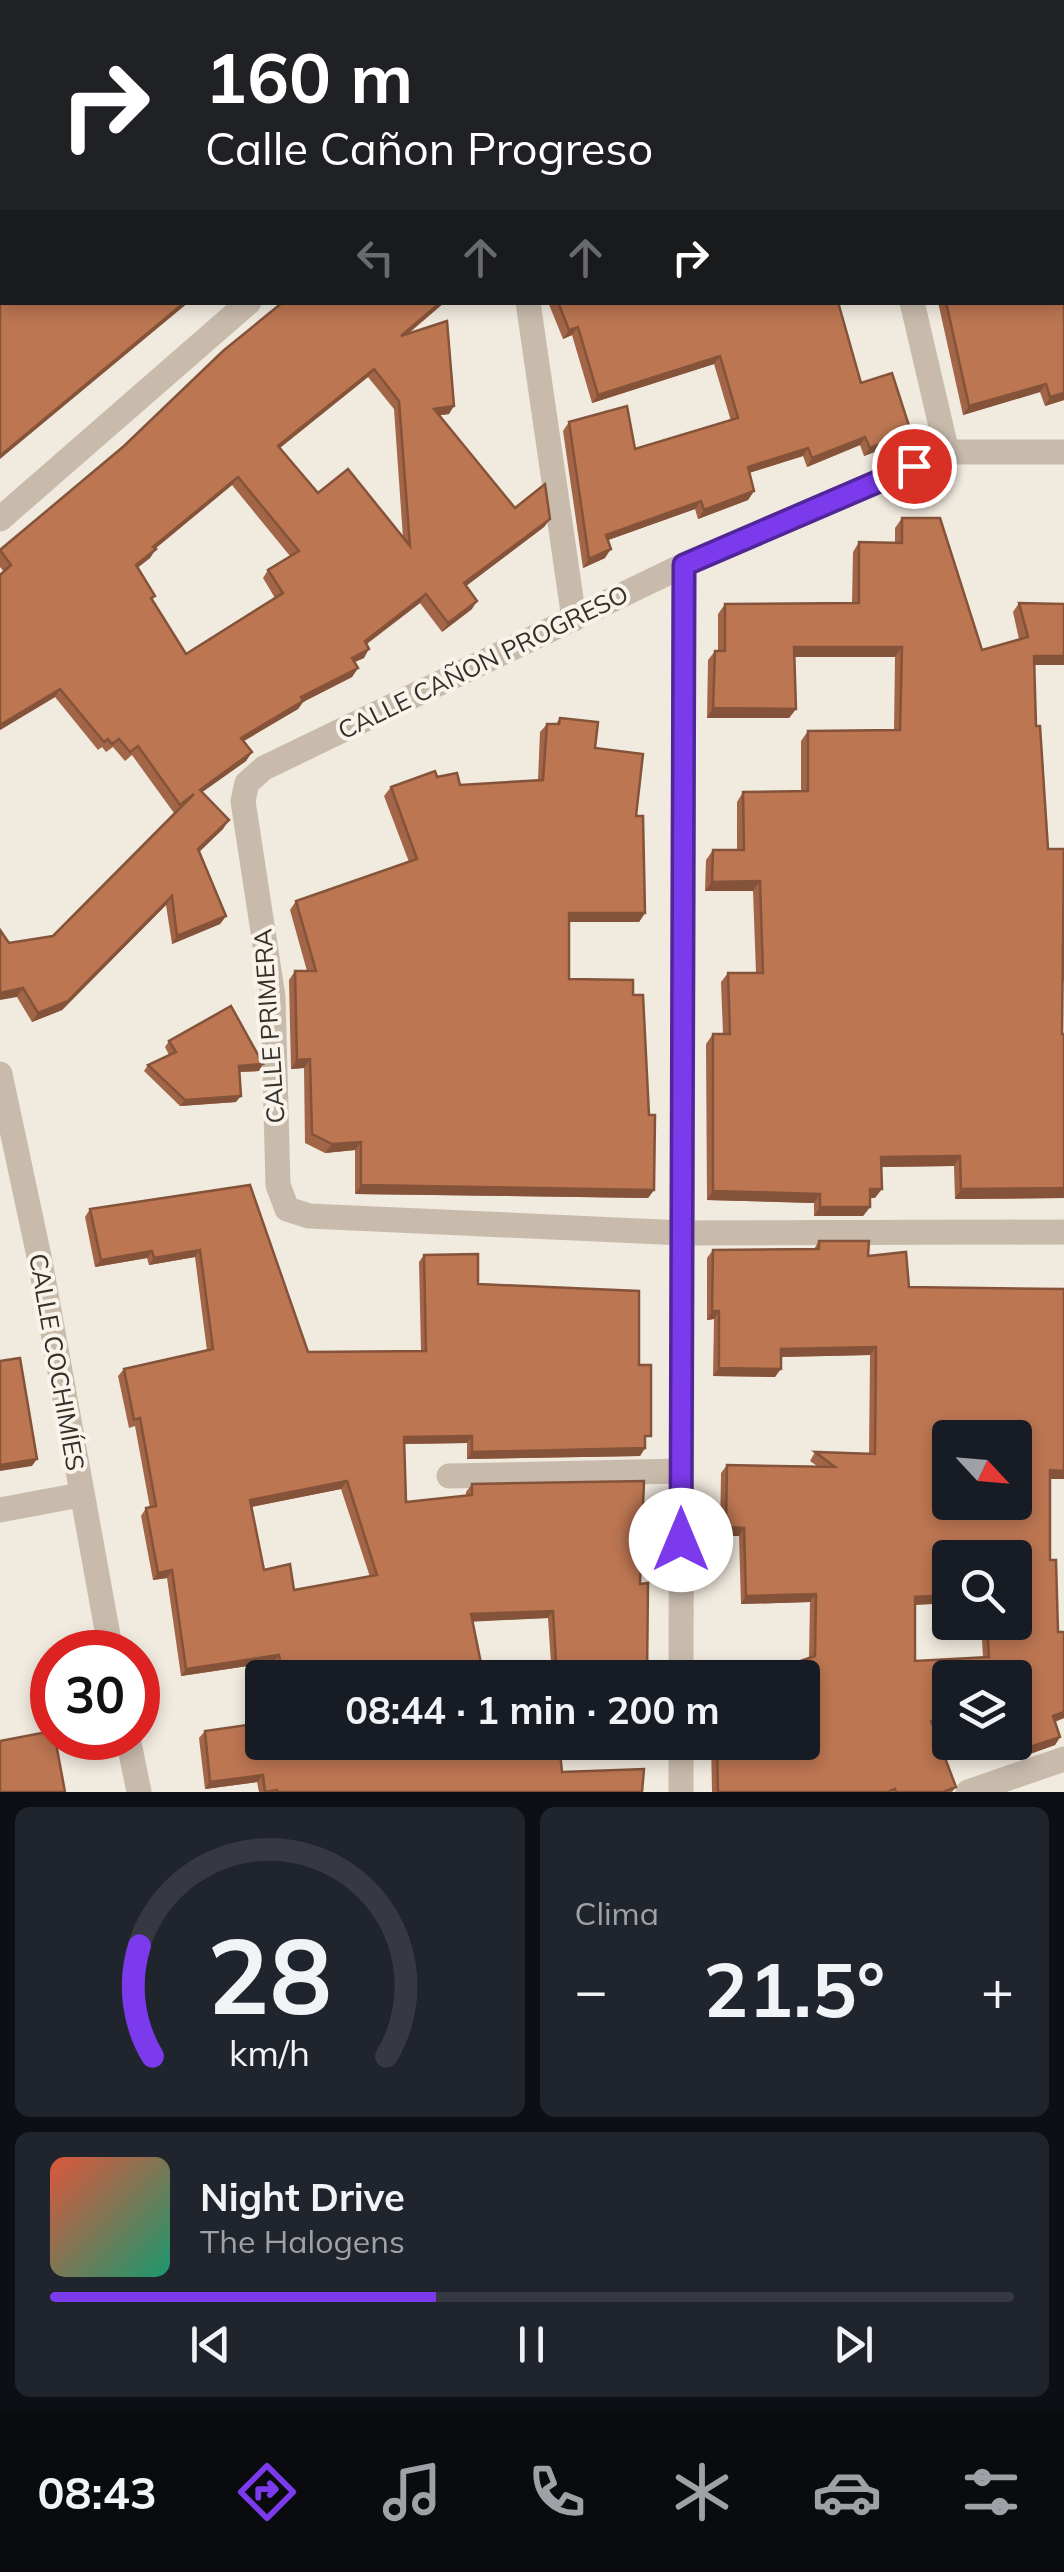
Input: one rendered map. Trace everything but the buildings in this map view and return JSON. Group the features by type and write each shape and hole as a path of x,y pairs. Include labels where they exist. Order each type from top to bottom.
{"street":[{"path":"0,520 246,305"},
{"path":"528,305 574,619"},
{"path":"913,305 947,452"},
{"name":"CALLE CAÑON PROGRESO","path":"247,784 264,768 684,565 947,452 1064,452"},
{"path":"681,1660 684,565"},
{"name":"CALLE PRIMERA","path":"247,784 243,801 273,997 278,1185 287,1209 309,1216 682,1233"},
{"name":"CALLE COCHIMÍES","path":"0,1074 40,1261 108,1630"},
{"path":"682,1233 1064,1232"},
{"path":"450,1476 681,1471"},
{"path":"0,1510 80,1495"},
{"path":"968,1792 1064,1759"},
{"path":"132,1760 139,1792"},
{"path":"681,1760 681,1792"}],"route":[{"path":"681,1540 684,565 914,466"}]}
